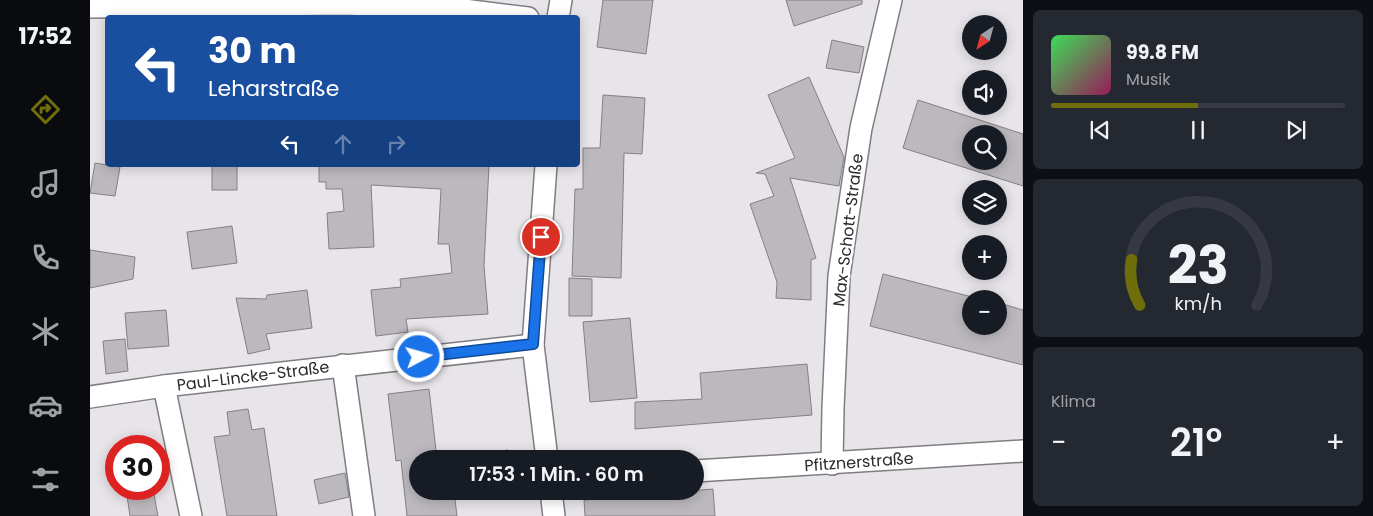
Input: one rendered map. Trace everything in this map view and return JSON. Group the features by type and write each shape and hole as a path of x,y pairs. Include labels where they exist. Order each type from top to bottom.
{"street":[{"path":"558,15 561,0"},
{"name":"Max-Schott-Straße","path":"832,464 832,408 839,276 861,128 891,0"},
{"path":"90,7 344,4 448,8 504,15"},
{"path":"546,167 533,344 546,450"},
{"name":"Paul-Lincke-Straße","path":"90,397 164,386 533,344"},
{"name":"Paul-Lincke-Straße","path":"343,365 364,516"},
{"name":"Paul-Lincke-Straße","path":"164,386 191,516"},
{"name":"Pfitznerstraße","path":"704,471 1023,451"},
{"path":"552,500 554,516"}],"building":[{"path":"603,0 653,0 646,54 597,47"},
{"path":"786,0 862,0 862,4 794,26"},
{"path":"832,40 864,47 859,73 826,68"},
{"path":"809,77 844,157 839,186 790,178 816,258 811,260 811,300 776,298 777,282 750,204 774,196 765,174 756,173 795,158 768,95"},
{"path":"603,95 645,98 642,154 624,153 621,278 572,276 575,189 583,189 583,148 600,148"},
{"path":"918,100 995,125 962,125 962,167 903,148"},
{"path":"1007,129 1023,134 1023,186 972,170 1007,170"},
{"path":"95,163 105,165 105,167 120,167 115,196 90,193"},
{"path":"212,167 237,167 237,190 212,190"},
{"path":"319,167 489,167 484,266 488,314 406,319 408,332 376,336 371,290 401,287 400,279 452,273 449,244 438,244 441,189 371,185 374,247 329,249 327,213 344,211 342,189 326,189 326,182 319,182"},
{"path":"232,226 237,263 192,269 187,232"},
{"path":"90,250 135,257 133,279 90,288"},
{"path":"883,274 962,294 962,335 1007,335 1007,305 1023,310 1023,365 870,326"},
{"path":"569,278 592,279 592,316 569,316"},
{"path":"307,290 312,328 266,334 270,349 248,354 236,298 266,299 267,295"},
{"path":"166,310 169,346 128,349 125,313"},
{"path":"630,318 637,398 590,402 583,322"},
{"path":"125,339 128,371 106,374 103,341"},
{"path":"807,364 812,415 635,429 635,402 702,399 700,373"},
{"path":"429,389 436,450 409,450 409,500 455,500 457,516 407,516 401,460 396,461 388,394"},
{"path":"248,409 252,430 264,428 277,516 227,516 214,437 230,435 227,412"},
{"path":"345,473 349,497 319,504 314,480"},
{"path":"713,489 715,516 585,516 584,500 704,500 704,490"},
{"path":"128,500 155,500 158,516 130,516"}],"route":[{"path":"419,357 533,344 541,237"}]}
